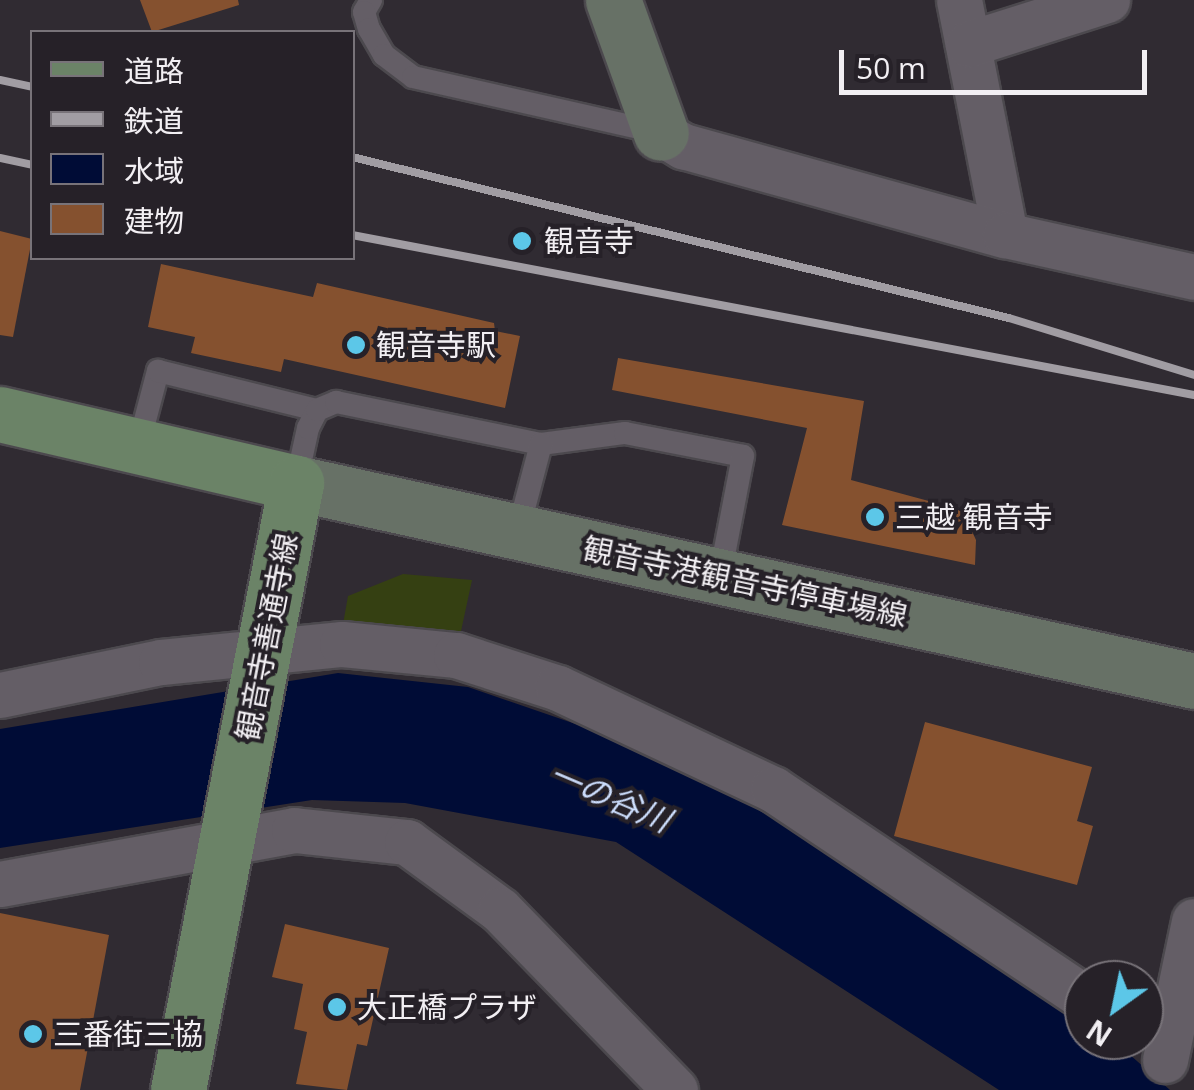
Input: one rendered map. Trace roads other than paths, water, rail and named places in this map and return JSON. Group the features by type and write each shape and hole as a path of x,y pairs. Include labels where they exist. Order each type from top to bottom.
{"main road":[{"path":"613,0 660,133"},
{"path":"0,414 296,482"},
{"name":"観音寺港観音寺停車場線","path":"296,482 1194,681"},
{"name":"観音寺善通寺線","path":"178,1090 230,840 296,482"}],"street":[{"path":"959,0 1005,236"},
{"path":"968,44 1107,0"},
{"path":"660,133 1005,236 1194,277"},
{"path":"0,695 161,662 342,644 456,656 558,688 773,789 941,894 1064,983"},
{"path":"0,884 294,830 407,842 500,910 675,1090"},
{"path":"1166,1063 1194,922"}],"lane":[{"path":"371,0 364,12 384,56 413,77 660,133"},
{"path":"138,447 158,372 317,410 336,402 541,444 625,433 743,456 720,576"},
{"path":"296,482 317,410"},
{"path":"518,531 541,444"}],"water":[{"name":"一の谷川","path":"338,673 468,687 651,750 792,824 1064,1002 1064,1060 1136,1060 1170,1090 999,1090 616,842 405,803 312,800 0,848 0,729"}],"railway":[{"path":"0,80 30,87"},
{"path":"0,158 30,165"},
{"path":"355,158 1009,318 1194,375"},
{"path":"355,236 1194,395"}],"place":[{"name":"観音寺","path":"522,241"},
{"name":"観音寺駅","path":"356,345"},
{"name":"三越 観音寺","path":"875,517"},
{"name":"大正橋プラザ","path":"337,1007"},
{"name":"三番街三協","path":"33,1034"}]}
